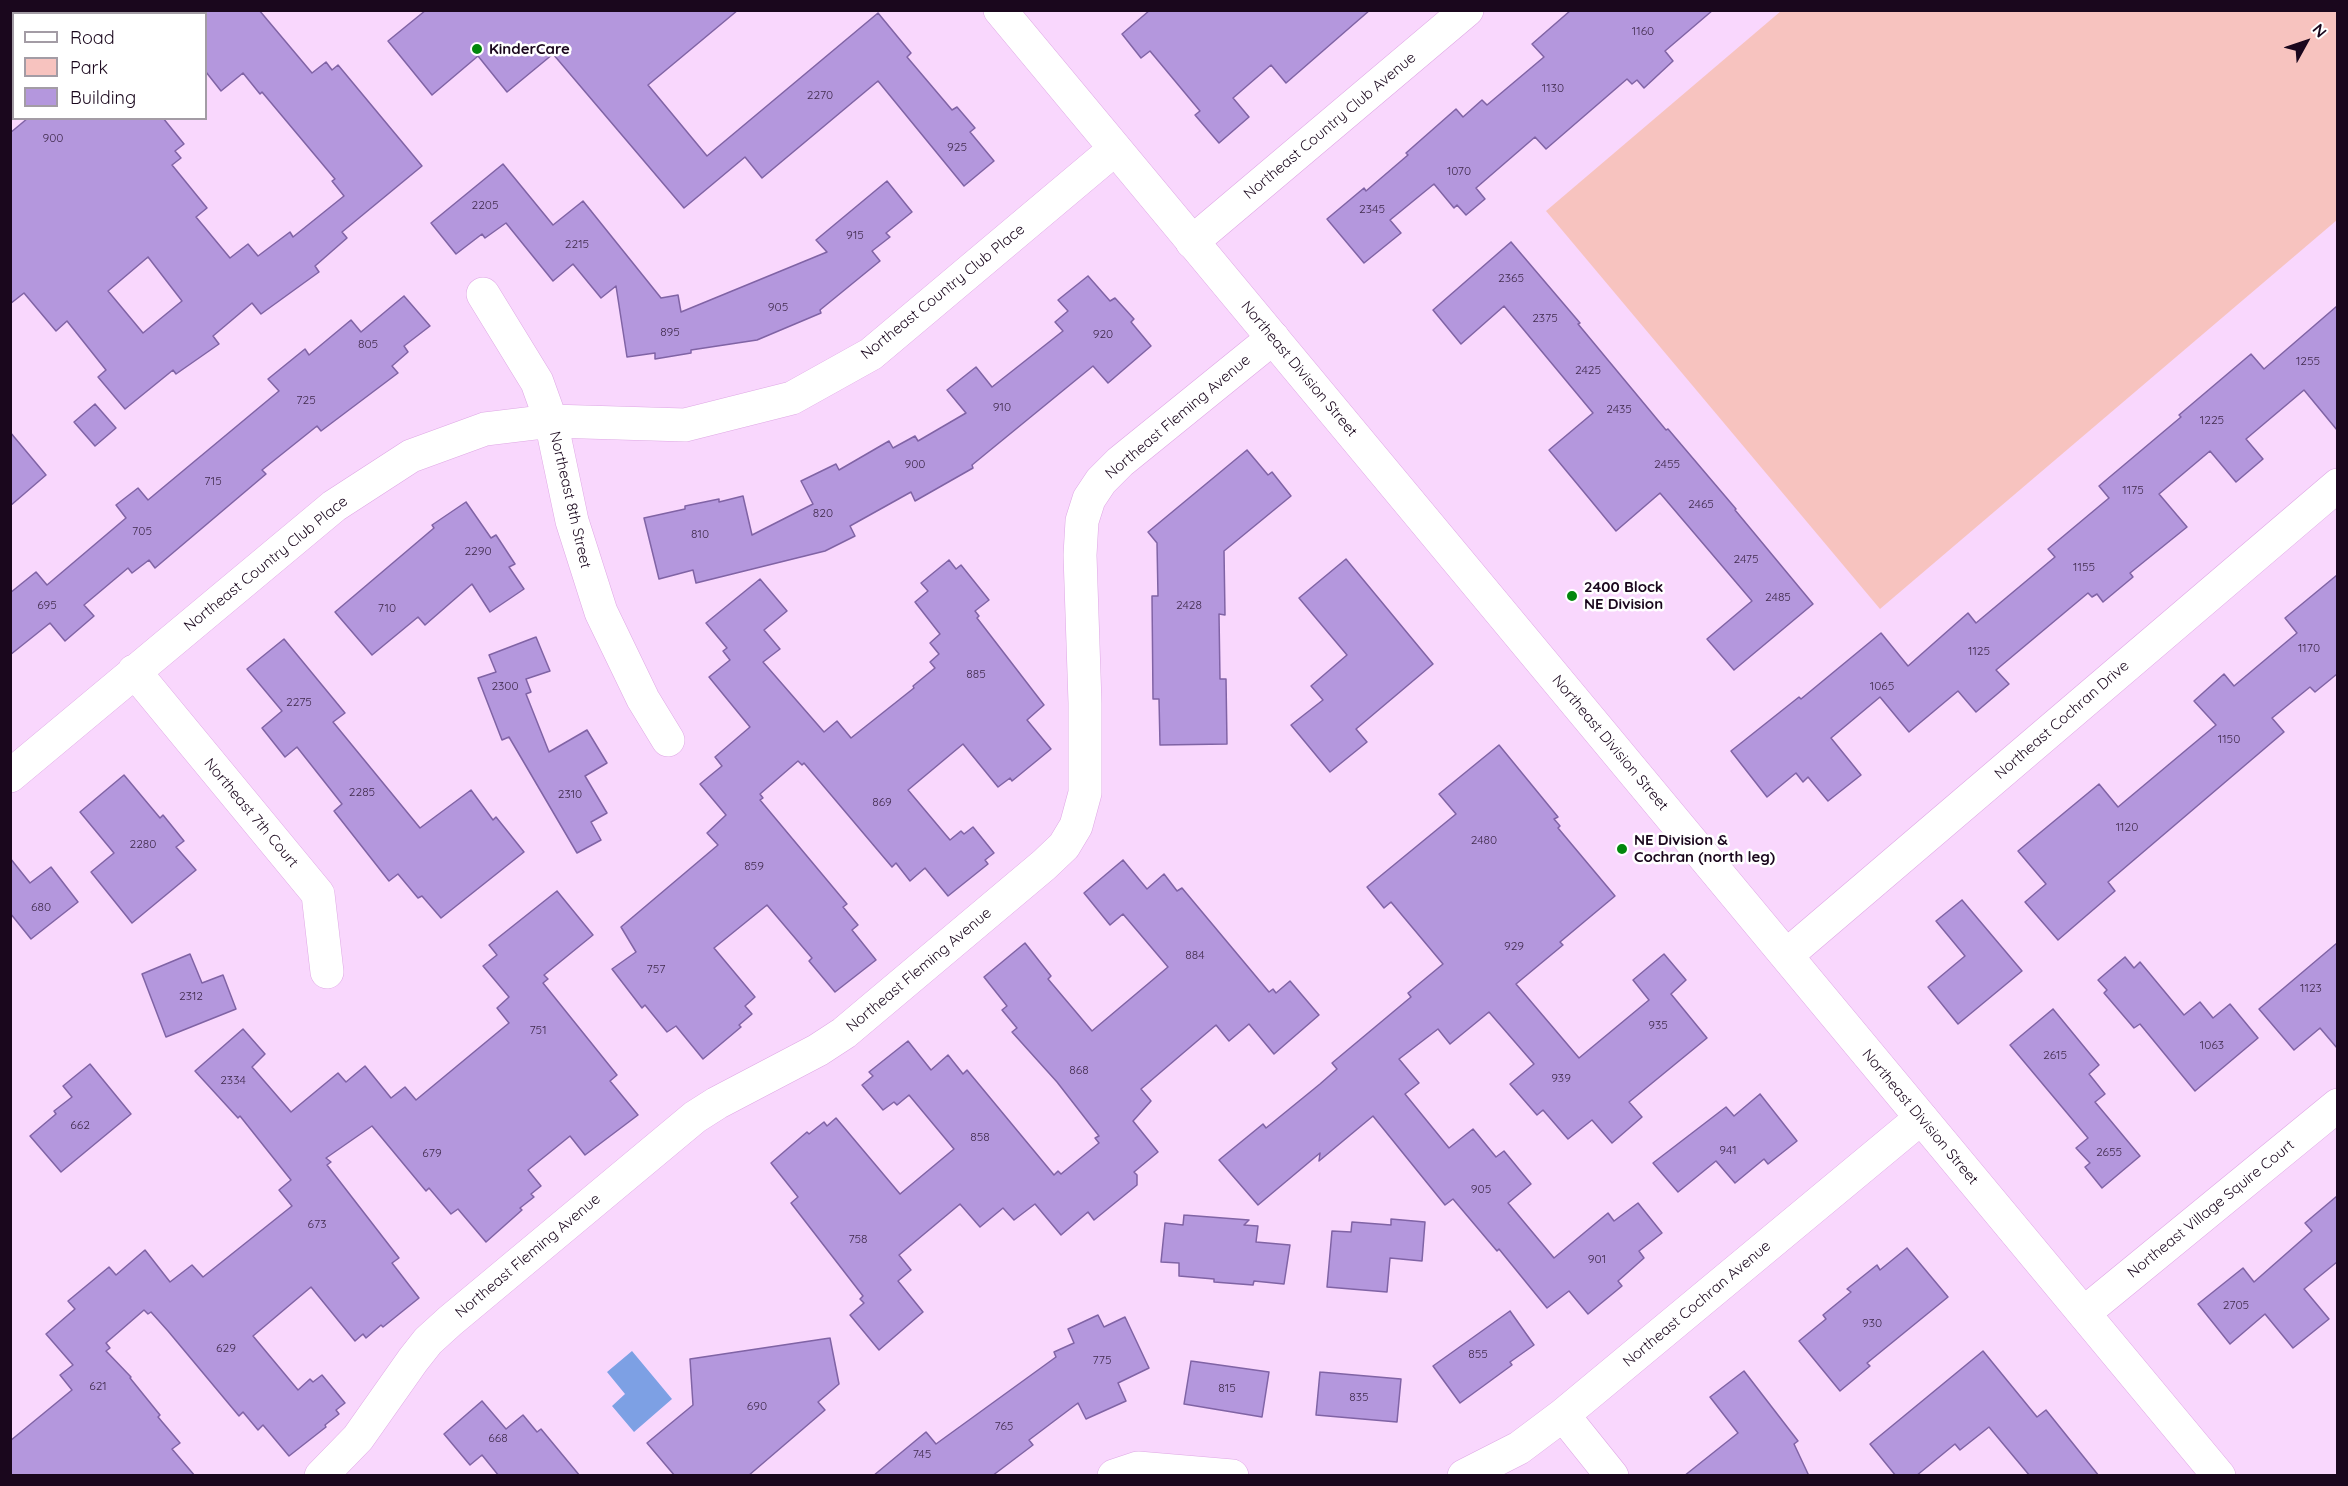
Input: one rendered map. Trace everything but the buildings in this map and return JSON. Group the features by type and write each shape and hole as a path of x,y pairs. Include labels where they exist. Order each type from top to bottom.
{"street":[{"name":"Northeast Division Street","path":"1000,10 2219,1476"},
{"name":"Northeast Country Club Avenue","path":"1192,242 1467,10"},
{"name":"Northeast Country Club Place","path":"10,776 334,506 411,456 485,429 551,422 685,426 792,398 871,354 1115,149"},
{"name":"Northeast 8th Street","path":"483,294 537,382 551,422 572,521 601,612 634,682 668,740"},
{"name":"Northeast Fleming Avenue","path":"321,1476 358,1438 413,1360 428,1341 450,1321 695,1117 818,1050 844,1033 1064,846 1076,826 1085,792 1085,703 1080,555 1082,521 1089,499 1101,481 1120,462 1273,338"},
{"name":"Northeast Cochran Drive","path":"1787,956 2337,485"},
{"name":"Northeast 7th Court","path":"134,671 318,894 327,972"},
{"name":"Northeast Village Squire Court","path":"2084,1313 2337,1105"},
{"name":"Northeast Cochran Avenue","path":"1464,1476 1519,1448 1563,1416 1921,1118"},
{"path":"1563,1416 1612,1476"},
{"path":"1114,1476 1138,1468 1232,1476"}],"green space":[{"path":"1781,11 2337,11 2337,220 1880,609 1546,211"}],"water":[{"path":"632,1351 672,1399 634,1432 612,1406 625,1394 607,1372"}],"place":[{"name":"KinderCare","path":"477,49"},
{"name":"2400 Block NE Division","path":"1572,596"},
{"name":"NE Division & Cochran (north leg)","path":"1622,849"}]}
